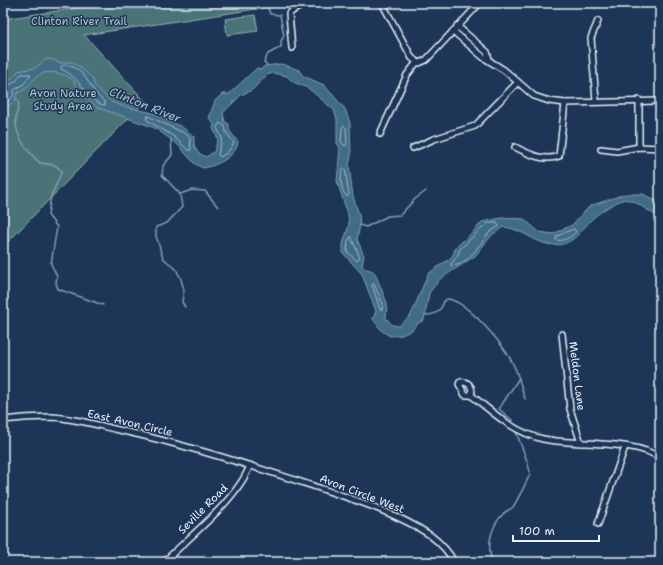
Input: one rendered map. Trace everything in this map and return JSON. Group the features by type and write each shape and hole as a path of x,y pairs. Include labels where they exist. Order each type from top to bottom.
{"street":[{"path":"292,48 289,14 294,9 307,5 326,3"},
{"path":"382,3 412,58 419,63 426,60 480,3"},
{"path":"596,101 591,38 598,21"},
{"path":"457,26 487,52 489,59"},
{"path":"453,31 483,57 489,59 534,96 549,101 565,103 639,100 660,101"},
{"path":"380,134 407,75 417,62"},
{"path":"413,148 434,139 476,126 518,82"},
{"path":"639,100 639,147"},
{"path":"515,147 540,158 553,158 559,156 565,103"},
{"path":"601,149 617,151 639,147 660,148"},
{"name":"Meldon Lane","path":"562,334 570,409 581,443"},
{"path":"471,395 515,428 527,434 556,442 625,446 660,458"},
{"name":"East Avon Circle","path":"3,420 52,417 158,439 250,465"},
{"path":"598,524 625,446"},
{"name":"Seville Road","path":"164,562 229,498 240,484 250,465"},
{"name":"Avon Circle West","path":"250,465 334,493 398,518 431,536 443,547 454,562"}],"green space":[{"name":"Avon Nature Study Area","path":"111,3 296,3 84,35 145,101 3,247 3,19"},
{"path":"255,15 258,31 227,35 225,19"}],"water":[{"path":"51,59 60,63 72,62 81,68 92,78 95,86 111,102 153,113 182,127 194,137 194,145 198,153 206,157 214,152 218,139 213,128 214,124 209,118 215,101 222,94 229,94 257,68 260,70 265,66 282,64 299,70 303,76 324,85 345,109 350,123 351,156 349,166 353,196 359,215 360,225 357,239 364,256 362,266 372,270 375,273 387,303 386,318 392,325 399,326 411,315 428,274 452,257 456,247 482,222 502,218 524,219 539,232 553,234 572,225 590,206 625,194 643,194 660,203 660,218 635,202 625,199 601,212 593,218 577,236 562,244 548,244 516,230 503,227 492,235 475,256 440,279 429,293 424,320 417,324 412,330 402,335 390,336 382,331 373,319 376,311 362,274 343,253 343,244 349,225 348,215 337,181 340,148 337,143 337,119 334,110 308,88 293,82 287,76 273,73 267,75 252,90 241,95 223,113 225,122 229,124 229,130 238,142 234,152 225,160 203,168 195,164 177,144 155,128 97,107 84,96 72,79 65,75 53,72 43,73 36,77 25,89 17,93 15,101 3,110 3,87 15,76 18,71 35,68 45,60"},
{"path":"660,252 660,285 655,275"}],"waterway":[{"path":"267,65 264,62 268,54 281,47 281,41 284,36 280,15 270,14 268,8 272,3"},
{"path":"17,99 19,106 16,124 22,142 40,163 55,165 62,171 51,196 48,215 57,227 51,264 57,276 56,283 58,289 103,305"},
{"path":"171,139 172,155 163,166 162,175 180,194 182,207 167,223 156,227 156,236 163,258 176,269 181,279 184,290 182,302 185,307"},
{"path":"180,194 192,190 205,191 218,207"},
{"path":"360,225 366,227 388,216 400,215 415,199 426,191"},
{"path":"426,315 438,312 444,301 447,299 455,301 465,307 494,336 509,356 517,372 525,399"},
{"path":"513,424 512,420 499,409 519,378"},
{"path":"488,562 491,557 490,540 493,529 499,518 513,507 530,474 515,429"}],"park label":[{"name":"Clinton River Trail","path":"79,21"}],"water label":[{"name":"Clinton River","path":"145,105"}]}
